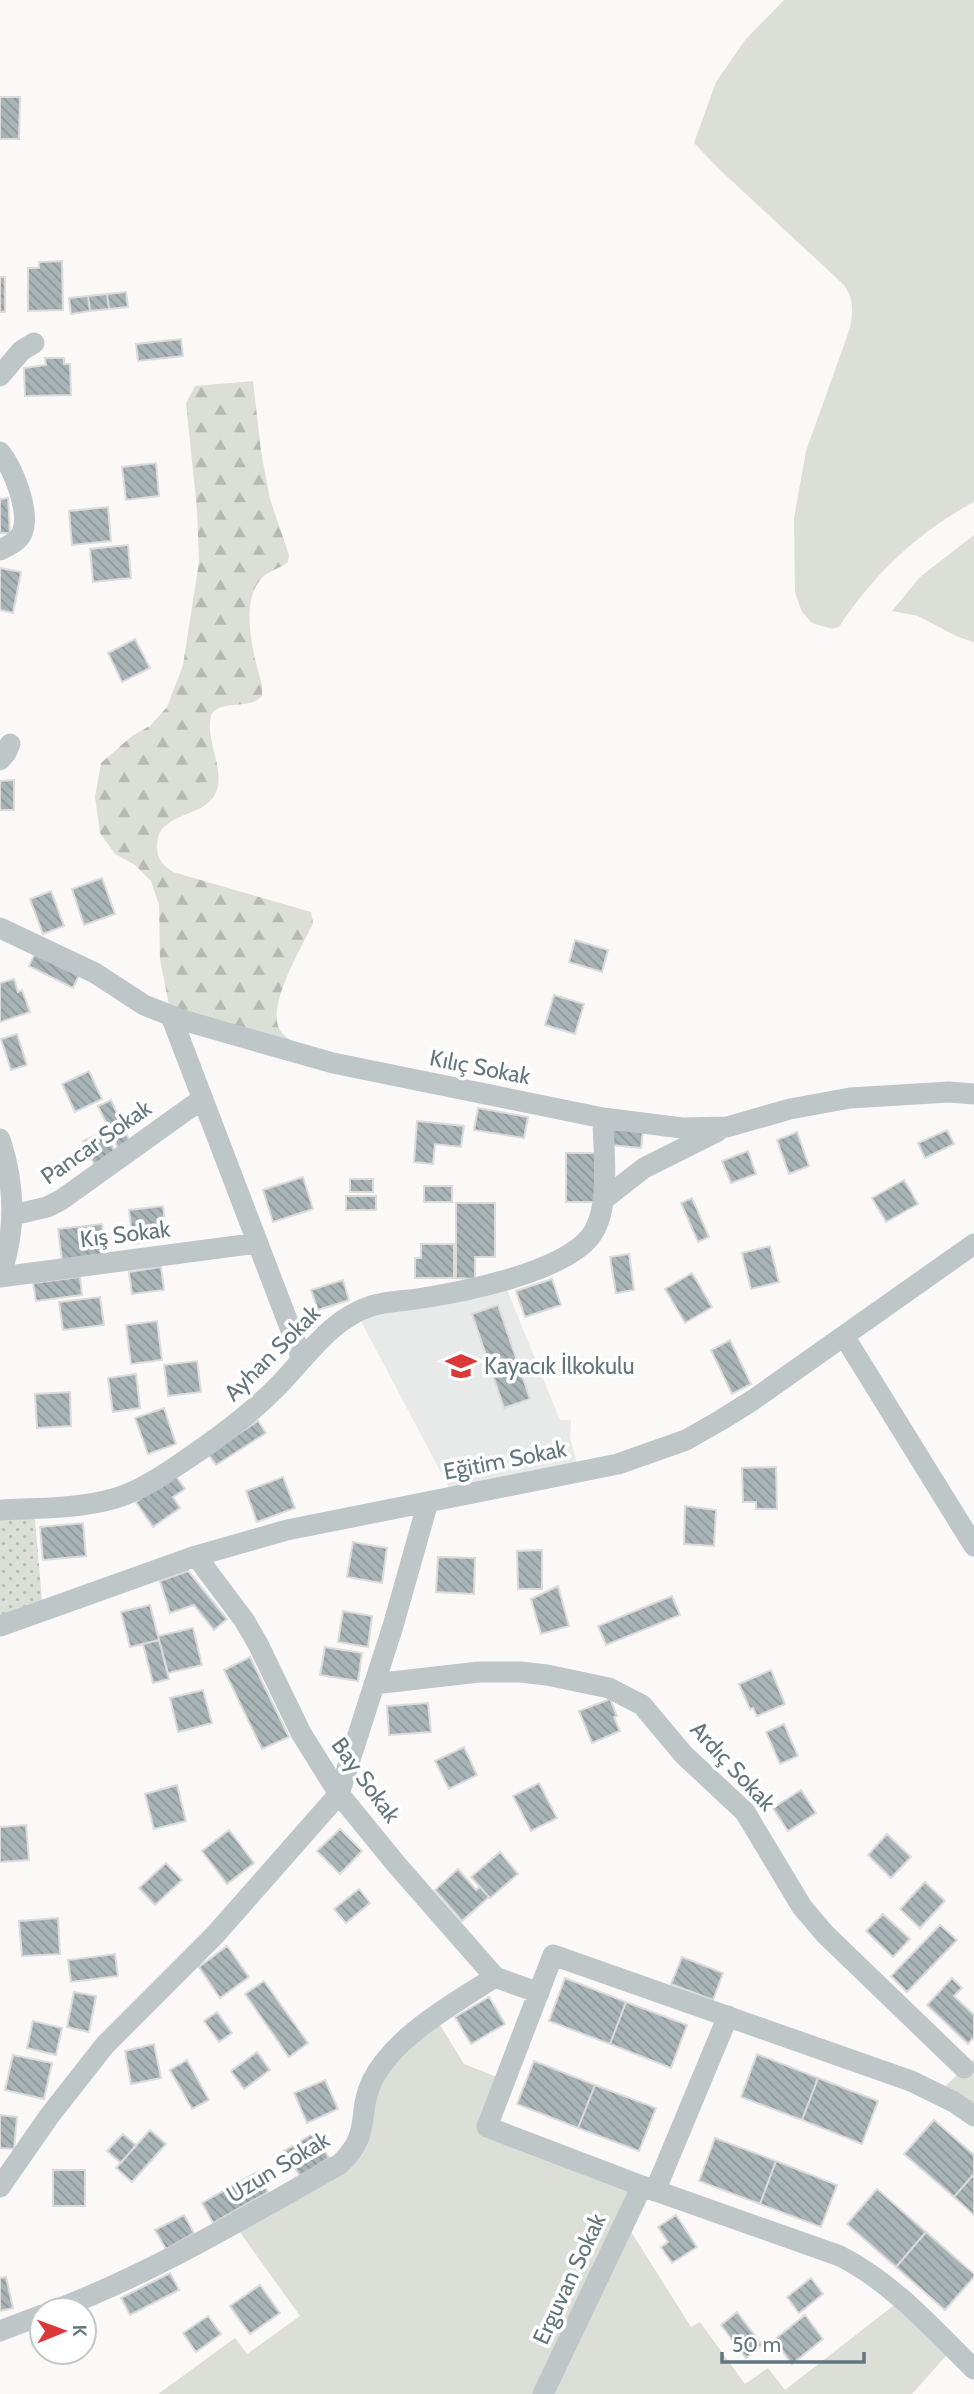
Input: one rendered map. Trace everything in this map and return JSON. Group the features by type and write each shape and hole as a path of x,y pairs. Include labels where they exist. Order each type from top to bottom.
{"street":[{"path":"0,376 20,351 34,343"},
{"path":"0,452 15,477 24,526 19,537 0,550"},
{"name":"Kılıç Sokak","path":"0,928 73,962 144,1005 233,1036 333,1063 603,1118 682,1128 727,1127 790,1109 850,1098 936,1093 974,1094"},
{"path":"171,1016 302,1359"},
{"name":"Pancar Sokak","path":"13,1215 47,1208 61,1200 202,1099"},
{"name":"Ayhan Sokak","path":"0,1510 86,1504 131,1493 173,1468 242,1420 326,1333 356,1312 374,1305 467,1291 556,1261 579,1247 589,1238 601,1215 603,1118"},
{"path":"603,1200 644,1168 727,1127"},
{"path":"0,1139 12,1185 13,1215 10,1241 0,1276"},
{"name":"Kış Sokak","path":"0,1276 258,1243"},
{"name":"Eğitim Sokak","path":"0,1626 196,1556 287,1530 618,1464 674,1445 753,1401 974,1244"},
{"path":"844,1336 974,1546"},
{"path":"0,2187 50,2115 105,2045 214,1936 339,1794 428,1502"},
{"name":"Bay Sokak","path":"196,1556 249,1628 301,1733 339,1794 495,1978"},
{"name":"Ardıç Sokak","path":"374,1684 479,1672 520,1672 609,1688 642,1705 684,1755 745,1812 802,1907 825,1934 969,2063"},
{"path":"974,2116 938,2093 898,2076 553,1955 487,2127 839,2256 891,2288 974,2369"},
{"path":"495,1978 538,1993"},
{"name":"Uzun Sokak","path":"88,2296 190,2248 340,2164 352,2152 359,2139 372,2081 390,2057 434,2015 495,1978"},
{"name":"Erguvan Sokak","path":"543,2394 648,2188 727,2016"},
{"path":"938,2093 969,2063"},
{"path":"0,2331 28,2320"}],"shaded area":[{"name":"Kayacık İlkokulu","path":"503,1280 560,1420 571,1420 570,1437 579,1472 454,1497 356,1312"}],"green space":[{"path":"784,0 974,0 974,502 934,527 899,556 867,589 839,627 832,629 812,623 802,612 795,593 794,518 806,451 850,328 851,301 844,285 694,143 716,82 745,40"},
{"path":"253,381 270,499 289,555 288,562 261,579 254,589 251,602 250,631 262,696 251,703 224,706 212,713 210,734 218,768 217,789 205,805 164,827 159,835 157,850 161,861 173,872 311,912 313,923 286,979 277,1011 278,1024 283,1034 306,1049 171,1016 160,959 159,905 151,881 135,865 115,854 100,833 95,797 101,763 132,736 151,725 167,707 183,665 199,561 197,510 186,403 195,386"},
{"path":"974,535 974,642 958,637 918,616 892,611 920,577"},
{"path":"34,1508 43,1611 0,1626 0,1510"},
{"path":"434,2015 464,2064 505,2080 487,2127 642,2186 625,2222 691,2327 700,2322 745,2384 768,2368 785,2390 902,2299 953,2348 912,2394 158,2394 235,2338 247,2354 300,2316 234,2224 340,2164 372,2081"},
{"path":"974,2059 974,2116 938,2093"}],"building":[{"path":"0,97 20,97 19,139 0,139"},
{"path":"62,261 63,310 28,311 28,268 39,268 39,262"},
{"path":"0,277 5,277 5,312 0,312"},
{"path":"126,292 128,307 109,309 107,294"},
{"path":"107,294 109,309 90,311 88,296"},
{"path":"88,296 90,311 71,314 69,298"},
{"path":"181,339 183,356 138,361 136,344"},
{"path":"45,358 64,358 64,364 70,364 71,395 25,396 24,368 46,365"},
{"path":"156,463 159,496 126,500 122,467"},
{"path":"8,498 10,533 0,533 0,499"},
{"path":"108,507 111,541 72,545 69,511"},
{"path":"128,545 131,578 93,582 90,549"},
{"path":"0,568 21,572 13,613 0,610"},
{"path":"135,639 150,668 122,682 108,653"},
{"path":"14,780 14,810 0,810 0,781"},
{"path":"102,878 115,914 84,925 72,889"},
{"path":"51,891 64,926 43,934 30,899"},
{"path":"575,940 608,950 602,972 569,962"},
{"path":"35,953 79,975 73,988 29,966"},
{"path":"14,979 18,992 22,990 30,1012 0,1022 0,983"},
{"path":"554,995 584,1004 575,1034 545,1025"},
{"path":"17,1034 27,1065 11,1070 1,1039"},
{"path":"89,1071 102,1099 75,1112 62,1084"},
{"path":"111,1100 130,1142 118,1148 98,1106"},
{"path":"478,1108 528,1117 524,1138 474,1130"},
{"path":"417,1121 464,1126 461,1147 435,1144 433,1164 414,1162"},
{"path":"613,1127 643,1130 641,1148 611,1145"},
{"path":"947,1130 954,1144 925,1158 918,1143"},
{"path":"105,1131 116,1154 94,1164 83,1141"},
{"path":"797,1132 809,1166 789,1174 777,1140"},
{"path":"748,1151 756,1174 731,1183 722,1161"},
{"path":"566,1153 595,1153 595,1202 566,1202"},
{"path":"303,1177 313,1209 273,1222 263,1190"},
{"path":"350,1179 373,1179 373,1192 350,1192"},
{"path":"904,1180 918,1204 886,1222 872,1198"},
{"path":"424,1186 452,1186 452,1202 424,1202"},
{"path":"346,1196 376,1196 376,1210 346,1210"},
{"path":"692,1198 709,1237 698,1242 681,1203"},
{"path":"456,1203 495,1203 495,1257 475,1257 475,1279 456,1278"},
{"path":"163,1206 167,1239 133,1244 129,1210"},
{"path":"102,1224 106,1255 62,1260 58,1229"},
{"path":"421,1244 454,1244 454,1278 415,1278 415,1258 421,1258"},
{"path":"770,1246 779,1282 751,1289 742,1253"},
{"path":"629,1254 634,1290 616,1293 610,1257"},
{"path":"161,1267 164,1290 132,1294 129,1272"},
{"path":"692,1273 712,1307 685,1323 665,1289"},
{"path":"80,1277 82,1295 36,1301 33,1283"},
{"path":"552,1279 561,1305 525,1317 516,1291"},
{"path":"343,1280 349,1300 318,1310 311,1290"},
{"path":"100,1297 104,1325 63,1330 59,1302"},
{"path":"498,1305 530,1399 504,1408 472,1314"},
{"path":"157,1321 162,1360 131,1364 126,1325"},
{"path":"730,1340 751,1384 732,1394 711,1350"},
{"path":"197,1361 201,1392 168,1396 164,1365"},
{"path":"136,1374 140,1408 113,1412 108,1378"},
{"path":"70,1392 71,1426 37,1428 35,1394"},
{"path":"164,1408 176,1444 148,1454 135,1418"},
{"path":"258,1421 266,1433 216,1465 208,1454"},
{"path":"776,1467 777,1509 756,1509 756,1502 743,1502 742,1468"},
{"path":"174,1474 185,1489 173,1497 180,1508 153,1527 136,1502"},
{"path":"283,1477 295,1508 257,1522 246,1491"},
{"path":"685,1506 716,1510 714,1546 684,1544"},
{"path":"83,1523 86,1556 43,1560 40,1527"},
{"path":"353,1542 387,1548 382,1583 347,1577"},
{"path":"542,1550 542,1589 518,1589 517,1551"},
{"path":"438,1557 475,1558 474,1594 436,1592"},
{"path":"188,1571 227,1619 214,1630 194,1605 170,1613 160,1581"},
{"path":"558,1586 569,1626 541,1634 531,1599"},
{"path":"672,1596 680,1615 606,1645 598,1626"},
{"path":"150,1605 159,1640 130,1647 121,1612"},
{"path":"343,1611 372,1616 368,1647 338,1642"},
{"path":"193,1628 202,1665 168,1673 158,1636"},
{"path":"159,1640 169,1679 153,1683 143,1644"},
{"path":"325,1647 362,1653 358,1681 320,1675"},
{"path":"250,1657 289,1737 262,1749 224,1670"},
{"path":"771,1670 785,1704 757,1716 753,1708 750,1709 739,1684"},
{"path":"203,1690 212,1723 178,1732 170,1698"},
{"path":"610,1699 620,1731 592,1743 579,1711"},
{"path":"428,1703 431,1732 389,1735 387,1706"},
{"path":"784,1724 798,1756 780,1764 766,1732"},
{"path":"464,1747 477,1775 449,1789 435,1761"},
{"path":"539,1783 557,1818 531,1831 513,1796"},
{"path":"177,1785 186,1821 154,1829 145,1794"},
{"path":"801,1790 816,1813 788,1831 773,1808"},
{"path":"26,1825 29,1860 0,1862 0,1827"},
{"path":"340,1829 362,1851 340,1874 317,1851"},
{"path":"229,1830 254,1863 227,1884 202,1851"},
{"path":"887,1834 911,1857 891,1878 868,1855"},
{"path":"500,1852 518,1874 490,1898 471,1877"},
{"path":"166,1863 182,1880 155,1905 139,1888"},
{"path":"458,1869 476,1890 480,1887 489,1897 462,1921 435,1890"},
{"path":"925,1882 945,1901 920,1928 900,1909"},
{"path":"359,1889 370,1903 346,1923 334,1909"},
{"path":"883,1914 910,1939 893,1957 866,1931"},
{"path":"58,1918 60,1954 22,1956 19,1921"},
{"path":"940,1925 957,1940 907,1992 891,1976"},
{"path":"227,1946 249,1977 220,1998 199,1967"},
{"path":"115,1954 118,1976 71,1982 68,1960"},
{"path":"682,1957 723,1973 713,2000 671,1984"},
{"path":"565,1978 626,2002 610,2044 549,2021"},
{"path":"952,1978 962,1988 954,1996 974,2015 974,2037 968,2044 927,2005"},
{"path":"264,1981 308,2043 289,2057 245,1994"},
{"path":"74,1992 96,1996 89,2032 67,2027"},
{"path":"489,1997 505,2024 471,2044 455,2017"},
{"path":"626,2002 687,2025 671,2068 610,2044"},
{"path":"217,2012 232,2033 219,2042 204,2021"},
{"path":"33,2021 62,2028 56,2055 27,2048"},
{"path":"154,2044 161,2078 131,2084 125,2051"},
{"path":"257,2052 270,2070 244,2089 231,2071"},
{"path":"757,2054 818,2078 802,2120 741,2097"},
{"path":"13,2055 52,2063 44,2099 5,2090"},
{"path":"187,2060 209,2100 192,2109 170,2070"},
{"path":"534,2061 595,2085 578,2128 517,2104"},
{"path":"818,2078 878,2101 862,2144 802,2120"},
{"path":"325,2080 338,2109 307,2123 294,2093"},
{"path":"595,2085 656,2108 639,2151 578,2128"},
{"path":"0,2115 17,2117 14,2149 0,2148"},
{"path":"934,2120 974,2155 974,2174 954,2197 904,2154"},
{"path":"150,2130 166,2144 132,2182 116,2168"},
{"path":"314,2133 329,2158 300,2176 284,2151"},
{"path":"123,2134 136,2145 121,2163 107,2151"},
{"path":"715,2138 776,2161 760,2204 699,2181"},
{"path":"776,2161 837,2185 821,2227 760,2204"},
{"path":"53,2170 85,2170 85,2206 53,2206"},
{"path":"257,2172 268,2192 213,2223 202,2203"},
{"path":"974,2174 974,2215 954,2197"},
{"path":"877,2189 926,2232 896,2267 847,2224"},
{"path":"184,2215 194,2233 166,2249 155,2230"},
{"path":"676,2215 697,2247 672,2263 661,2247 668,2242 658,2227"},
{"path":"926,2232 974,2274 945,2310 896,2267"},
{"path":"170,2273 179,2290 130,2315 121,2298"},
{"path":"6,2277 13,2308 0,2311 0,2278"},
{"path":"811,2278 823,2294 799,2313 787,2297"},
{"path":"260,2285 280,2313 250,2334 230,2306"},
{"path":"737,2312 762,2345 746,2358 721,2325"},
{"path":"805,2315 823,2339 792,2364 774,2340"},
{"path":"208,2316 221,2334 196,2352 183,2333"}],"place":[{"name":"Kayacık İlkokulu","path":"461,1366"}]}
